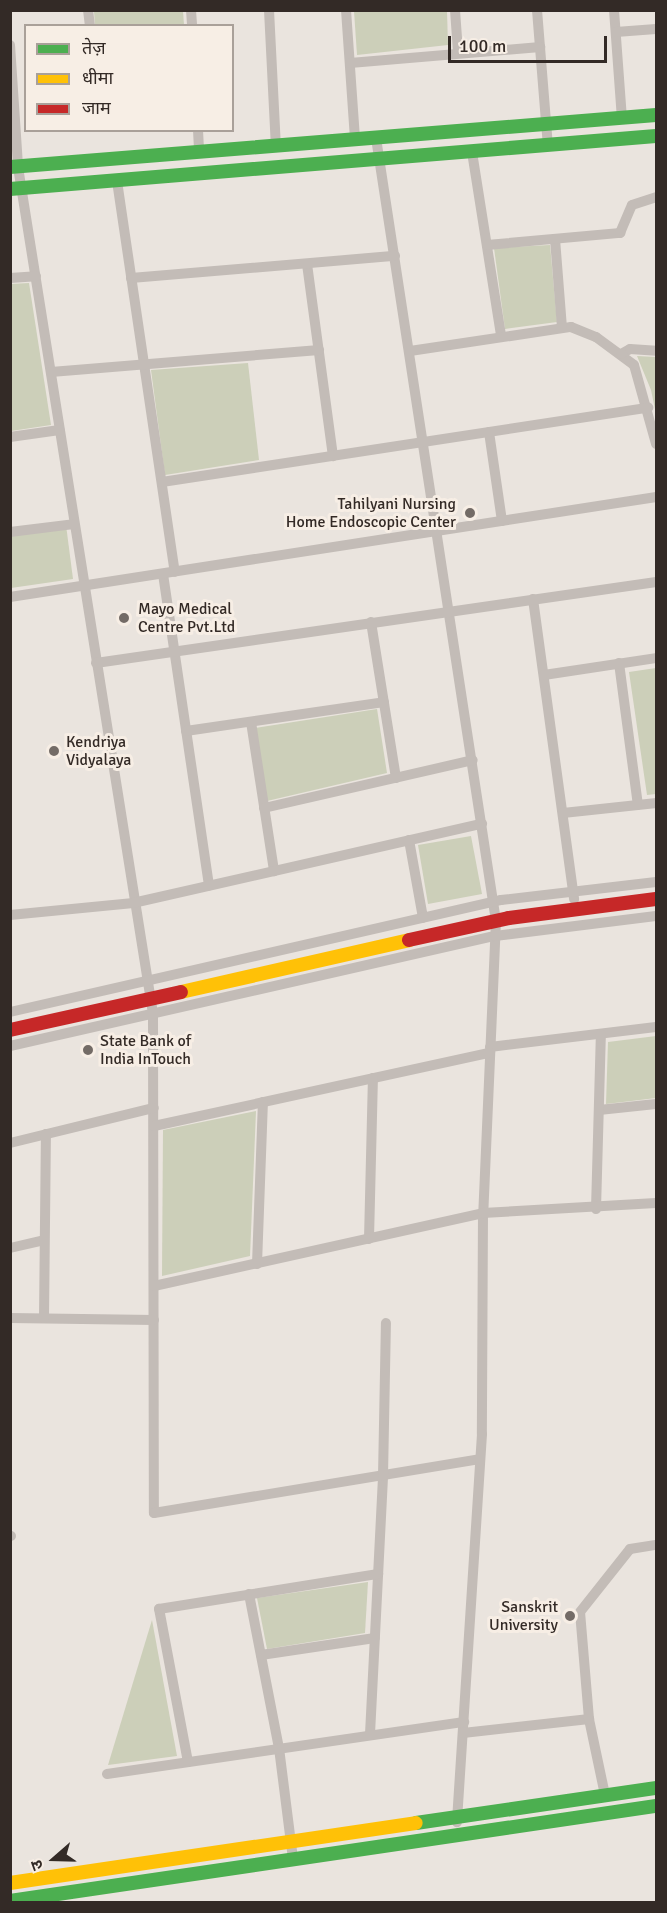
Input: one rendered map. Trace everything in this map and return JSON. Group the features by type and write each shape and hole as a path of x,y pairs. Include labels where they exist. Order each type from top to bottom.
{"street":[{"path":"269,10 276,146"},
{"path":"346,10 354,139"},
{"path":"455,10 458,52"},
{"path":"537,10 548,146"},
{"path":"614,10 622,118"},
{"path":"616,32 657,29"},
{"path":"10,45 14,167 17,188 36,276 145,981 153,1014 154,1514 480,1459"},
{"path":"350,63 458,52 540,47"},
{"path":"13,87 24,86"},
{"path":"14,167 657,115"},
{"path":"198,132 200,152"},
{"path":"17,188 657,136"},
{"path":"376,138 473,760 495,921 483,1213 480,1459 456,1834"},
{"path":"472,152 501,336"},
{"path":"117,181 176,572"},
{"path":"487,245 620,233 632,205 657,197"},
{"path":"555,239 562,327"},
{"path":"131,278 395,256"},
{"path":"307,264 333,456"},
{"path":"10,278 36,276"},
{"path":"410,351 562,327 596,337 634,365 654,424 657,444"},
{"path":"621,354 630,349 657,351"},
{"path":"51,372 319,350"},
{"path":"162,482 648,408"},
{"path":"10,437 60,430"},
{"path":"489,432 502,521"},
{"path":"10,597 657,497"},
{"path":"10,532 74,524"},
{"path":"163,573 209,886"},
{"path":"96,663 450,610 657,582"},
{"path":"533,599 576,909"},
{"path":"371,622 396,778"},
{"path":"544,675 657,658"},
{"path":"619,663 638,805"},
{"path":"186,731 384,702"},
{"path":"250,722 274,871"},
{"path":"264,808 473,760"},
{"path":"563,813 657,803"},
{"path":"10,915 133,903 482,824"},
{"path":"410,840 423,918"},
{"path":"10,1012 494,902 657,882"},
{"path":"10,1030 495,921 657,899"},
{"path":"10,1046 495,936 657,916"},
{"path":"154,1126 490,1050 657,1027"},
{"path":"596,1209 601,1034"},
{"path":"369,1239 373,1078"},
{"path":"257,1264 263,1102"},
{"path":"599,1110 657,1104"},
{"path":"10,1143 154,1108"},
{"path":"44,1318 46,1134"},
{"path":"154,1287 483,1213 596,1209 657,1203"},
{"path":"10,1248 44,1240"},
{"path":"10,1318 154,1320"},
{"path":"370,1734 383,1476 386,1323"},
{"path":"605,1795 589,1719 580,1612 630,1548 657,1545"},
{"path":"188,1762 159,1609 378,1574"},
{"path":"249,1594 279,1748 293,1859"},
{"path":"261,1655 375,1638"},
{"path":"107,1774 370,1734 589,1719"},
{"path":"10,1883 458,1815 657,1788"},
{"path":"10,1901 657,1806"}],"green space":[{"path":"94,11 183,11 184,24 95,24"},
{"path":"354,11 447,11 448,45 357,55"},
{"path":"550,245 557,322 505,329 494,248"},
{"path":"29,283 51,425 11,431 11,284"},
{"path":"637,356 656,357 656,414 651,390"},
{"path":"248,363 259,460 165,475 151,370"},
{"path":"66,525 73,579 11,588 10,533"},
{"path":"656,668 656,794 647,795 629,672"},
{"path":"377,709 387,773 267,801 255,728"},
{"path":"471,836 482,894 428,904 418,845"},
{"path":"656,1036 656,1098 606,1104 608,1042"},
{"path":"256,1111 250,1256 162,1276 163,1130"},
{"path":"368,1582 365,1633 267,1649 257,1598"},
{"path":"152,1620 177,1756 108,1765"}],"traffic: fast":[{"path":"10,167 656,115"},
{"path":"10,189 656,136"},
{"path":"416,1823 656,1788"},
{"path":"10,1901 656,1806"}],"traffic: slow":[{"path":"181,992 409,940"},
{"path":"10,1883 416,1823"}],"traffic: jam":[{"path":"409,940 509,918 656,899"},
{"path":"10,1030 181,992"}],"place":[{"name":"Tahilyani Nursing Home Endoscopic Center","path":"470,513"},
{"name":"Mayo Medical Centre Pvt.Ltd","path":"124,618"},
{"name":"Kendriya Vidyalaya","path":"54,751"},
{"name":"State Bank of India InTouch","path":"88,1050"},
{"name":"Sanskrit University","path":"570,1616"}]}
